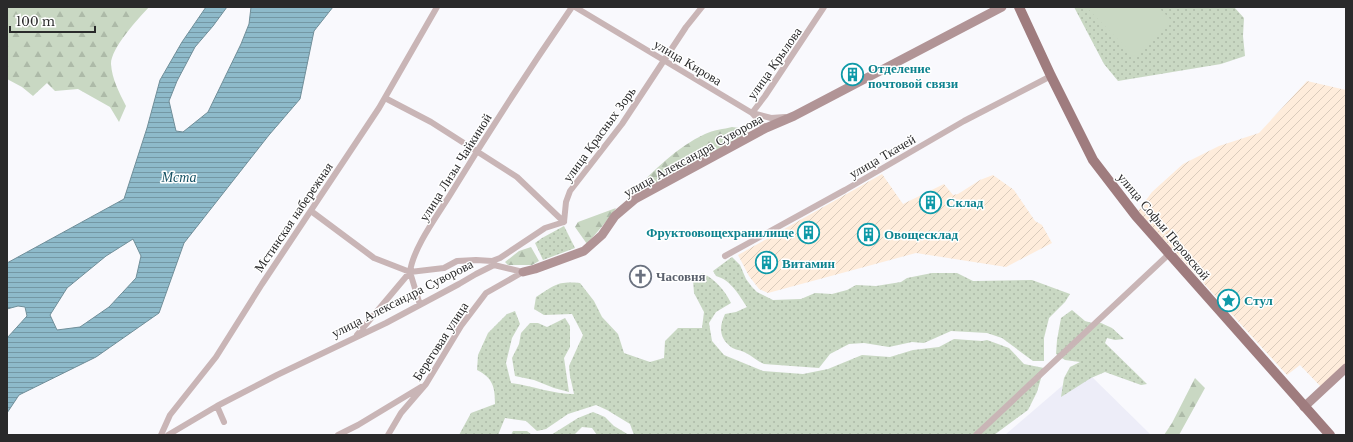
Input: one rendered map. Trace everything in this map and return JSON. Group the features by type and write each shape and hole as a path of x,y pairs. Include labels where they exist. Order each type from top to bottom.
{"main road":[{"name":"улица Софьи Перовской","path":"1019,7 1051,76 1094,160 1132,212 1330,435"}],"street":[{"name":"Мстинская набережная","path":"161,435 170,415 216,357 262,284 385,98 437,7"},
{"name":"улица Кирова","path":"574,7 752,113 771,118 794,116"},
{"name":"улица Лизы Чайкиной","path":"356,337 410,272 411,263 416,252 477,150 531,66 574,7"},
{"name":"улица Красных Зорь","path":"564,222 566,202 570,191 622,124 686,27 702,7"},
{"name":"улица Крылова","path":"766,128 752,113 824,7"},
{"name":"улица Александра Суворова","path":"168,435 276,374 356,337 420,305 494,265 524,272 584,251 602,235 616,216 635,199 766,128 794,116 996,8"},
{"name":"улица Ткачей","path":"725,256 964,122 1051,76"},
{"path":"311,211 374,258 410,272 444,268 457,261 492,261 500,258 545,228 564,222 517,177 431,122 385,98"},
{"path":"976,435 1169,254"},
{"path":"410,272 420,305"},
{"name":"Береговая улица","path":"388,435 401,413 426,384 461,326 486,293 524,272"},
{"path":"1304,407 1346,368"},
{"path":"338,435 358,425 426,384"},
{"path":"217,406 224,422"}],"shaded area":[{"path":"1307,81 1346,90 1346,370 1324,390 1300,365 1287,375 1138,211 1152,192 1183,164 1219,146 1259,133"},
{"path":"882,174 903,204 944,184 953,195 958,194 980,180 993,175 1014,190 1035,221 1042,225 1052,243 1006,267 916,253 768,293 759,289 749,276 738,255"},
{"path":"1083,368 1151,435 1005,435"}],"green space":[{"path":"7,7 149,7 120,42 112,57 111,64 113,75 126,106 119,122 110,107 78,89 55,91 47,83 33,96 22,87 7,79"},
{"path":"1074,7 1234,7 1244,18 1243,36 1245,56 1221,64 1118,81 1104,64"},
{"path":"1086,7 1158,7 1172,21 1136,58"},
{"path":"732,127 747,129 748,136 648,188 633,192 658,167 685,145 708,133"},
{"path":"616,208 587,244 575,227 578,222"},
{"path":"564,226 575,248 543,260 535,243"},
{"path":"531,247 539,261 532,265 508,265 505,262 519,251"},
{"path":"732,257 740,265 746,279 752,287 757,292 773,300 801,299 815,293 832,294 847,290 856,285 876,286 901,282 907,278 932,273 957,273 973,281 1032,280 1070,294 1065,302 1049,318 1044,338 1044,361 1033,361 1002,338 987,333 951,331 924,343 912,342 889,347 864,343 849,344 830,354 819,368 764,364 744,352 731,347 722,336 721,328 725,314 736,312 747,307 730,284 716,276 713,271"},
{"path":"703,273 719,286 731,303 716,312 709,323 712,341 724,355 763,371 803,374 828,369 862,355 890,357 913,350 939,347 954,339 987,340 1009,348 1024,364 1044,368 1037,392 1028,410 994,435 634,435 630,424 596,405 568,414 546,429 537,431 526,421 505,418 498,435 459,435 471,413 495,404 494,388 490,380 487,376 477,370 478,355 488,333 507,314 515,311 520,324 512,338 506,363 511,383 558,393 574,394 569,366 583,335 572,314 544,315 534,309 536,297 561,283 580,283 594,301 602,317 618,334 624,353 650,362 664,358 665,341 678,328 702,328 704,312 694,293 693,279"},
{"path":"1072,310 1085,321 1101,323 1112,328 1124,339 1115,340 1107,338 1105,343 1147,384 1141,385 1105,372 1091,378 1061,397 1064,378 1070,367 1080,362 1065,360 1056,354 1061,318"},
{"path":"565,318 570,326 570,347 564,358 569,392 534,380 515,376 512,358 519,344 521,333 530,323 538,323 547,327"},
{"path":"1195,378 1205,388 1179,435 1164,435 1172,423"},
{"path":"593,412 605,417 614,426 629,435 597,435 592,428 582,427 574,435 551,435 578,418"},
{"path":"513,431 527,431 532,435 511,435"}],"water":[{"name":"Мста","path":"206,7 227,7 195,47 177,81 169,101 176,131 183,132 208,112 241,44 249,24 251,7 333,7 314,31 300,99 269,135 184,243 159,313 96,357 19,395 7,413 7,338 27,316 25,307 18,306 7,309 7,263 124,199 147,128 160,80 182,42","holes":["133,239 141,256 136,278 109,307 80,327 57,330 50,315 67,288 106,256"]}],"place":[{"name":"Отделение почтовой связи","path":"852,75"},
{"name":"Склад","path":"930,202"},
{"name":"Фруктоовощехранилище","path":"809,232"},
{"name":"Овощесклад","path":"869,234"},
{"name":"Витамин","path":"767,263"},
{"name":"Часовня","path":"641,276"},
{"name":"Стул","path":"1228,300"}]}
